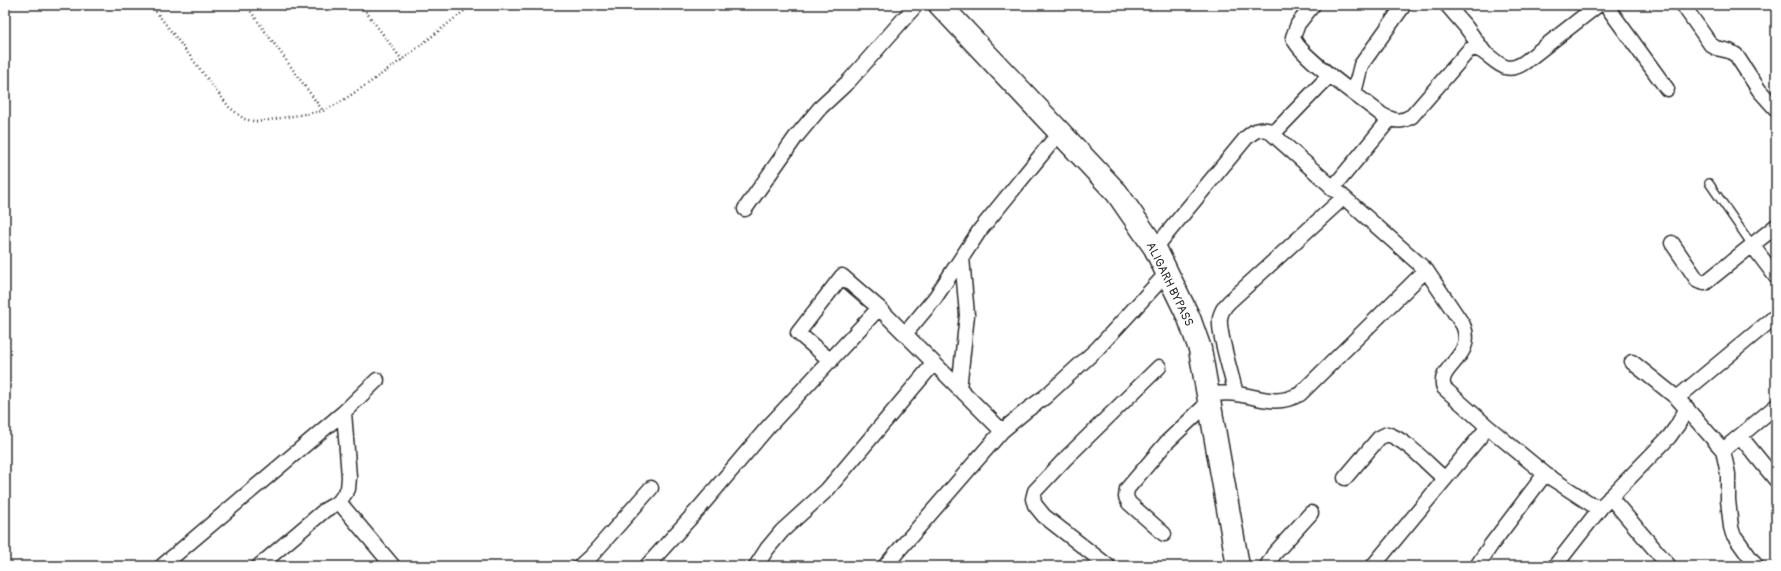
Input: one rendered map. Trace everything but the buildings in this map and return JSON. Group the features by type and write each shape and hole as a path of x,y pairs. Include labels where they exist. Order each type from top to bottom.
{"highway":[{"name":"ALIGARH BYPASS","path":"940,5 1116,193 1155,248 1189,318 1200,350 1210,397 1238,566"}],"street":[{"path":"745,209 795,138 820,108 849,81 916,5"},
{"path":"1313,5 1298,24 1293,36 1294,41 1330,75 1390,119 1398,121 1405,120 1412,116 1469,50 1476,48 1484,52 1502,66 1508,68 1520,66 1598,5"},
{"path":"1354,93 1361,65 1404,5"},
{"path":"1447,5 1466,27 1484,52"},
{"path":"1606,5 1667,89"},
{"path":"1683,5 1711,44 1716,48 1729,51 1736,55 1759,90 1776,109"},
{"path":"1273,134 1330,75"},
{"path":"1332,189 1390,119"},
{"path":"1155,248 1246,138 1253,131 1260,128 1268,130 1332,189 1426,270 1466,332 1464,350 1443,377 1442,382 1444,388 1545,474 1594,506 1606,502"},
{"path":"905,334 935,298 980,230 1060,132"},
{"path":"1233,393 1221,330 1220,317 1223,310 1229,302 1343,198"},
{"path":"1672,243 1698,282 1701,283 1708,281 1776,226"},
{"path":"1752,245 1776,277"},
{"path":"959,389 967,315 962,257"},
{"path":"1164,534 1129,503 1126,497 1127,489 1167,442 1210,397 1233,393 1272,401 1288,400 1300,394 1426,270"},
{"path":"885,566 1002,431 1045,397 1097,349 1167,273"},
{"path":"831,361 798,333 842,276 879,308 1002,431"},
{"path":"647,566 701,506 768,427 879,308"},
{"path":"1555,566 1606,502 1677,426 1682,403 1776,316"},
{"path":"1632,362 1682,403 1723,450 1728,474 1728,500 1731,527 1733,534 1756,566"},
{"path":"756,566 777,537 827,490 934,363"},
{"path":"1108,566 1044,516 1035,505 1033,499 1035,490 1159,367"},
{"path":"162,566 344,412 377,380"},
{"path":"1723,450 1776,406"},
{"path":"259,566 325,510 339,502 348,489 349,477 344,412"},
{"path":"1372,566 1488,427"},
{"path":"1345,478 1380,438 1386,434 1394,436 1406,445 1445,479"},
{"path":"1740,436 1776,480"},
{"path":"1477,566 1491,545 1545,474"},
{"path":"580,566 591,556 651,488"},
{"path":"339,502 393,566"},
{"path":"1606,502 1669,566"},
{"path":"1267,566 1274,554 1311,513"}],"lane":[{"path":"1709,183 1752,245"}],"path":[{"path":"151,5 229,107 239,116 257,122 323,111 340,103 402,60 464,11 466,5"},
{"path":"246,5 323,111"},
{"path":"361,5 402,60"}]}
